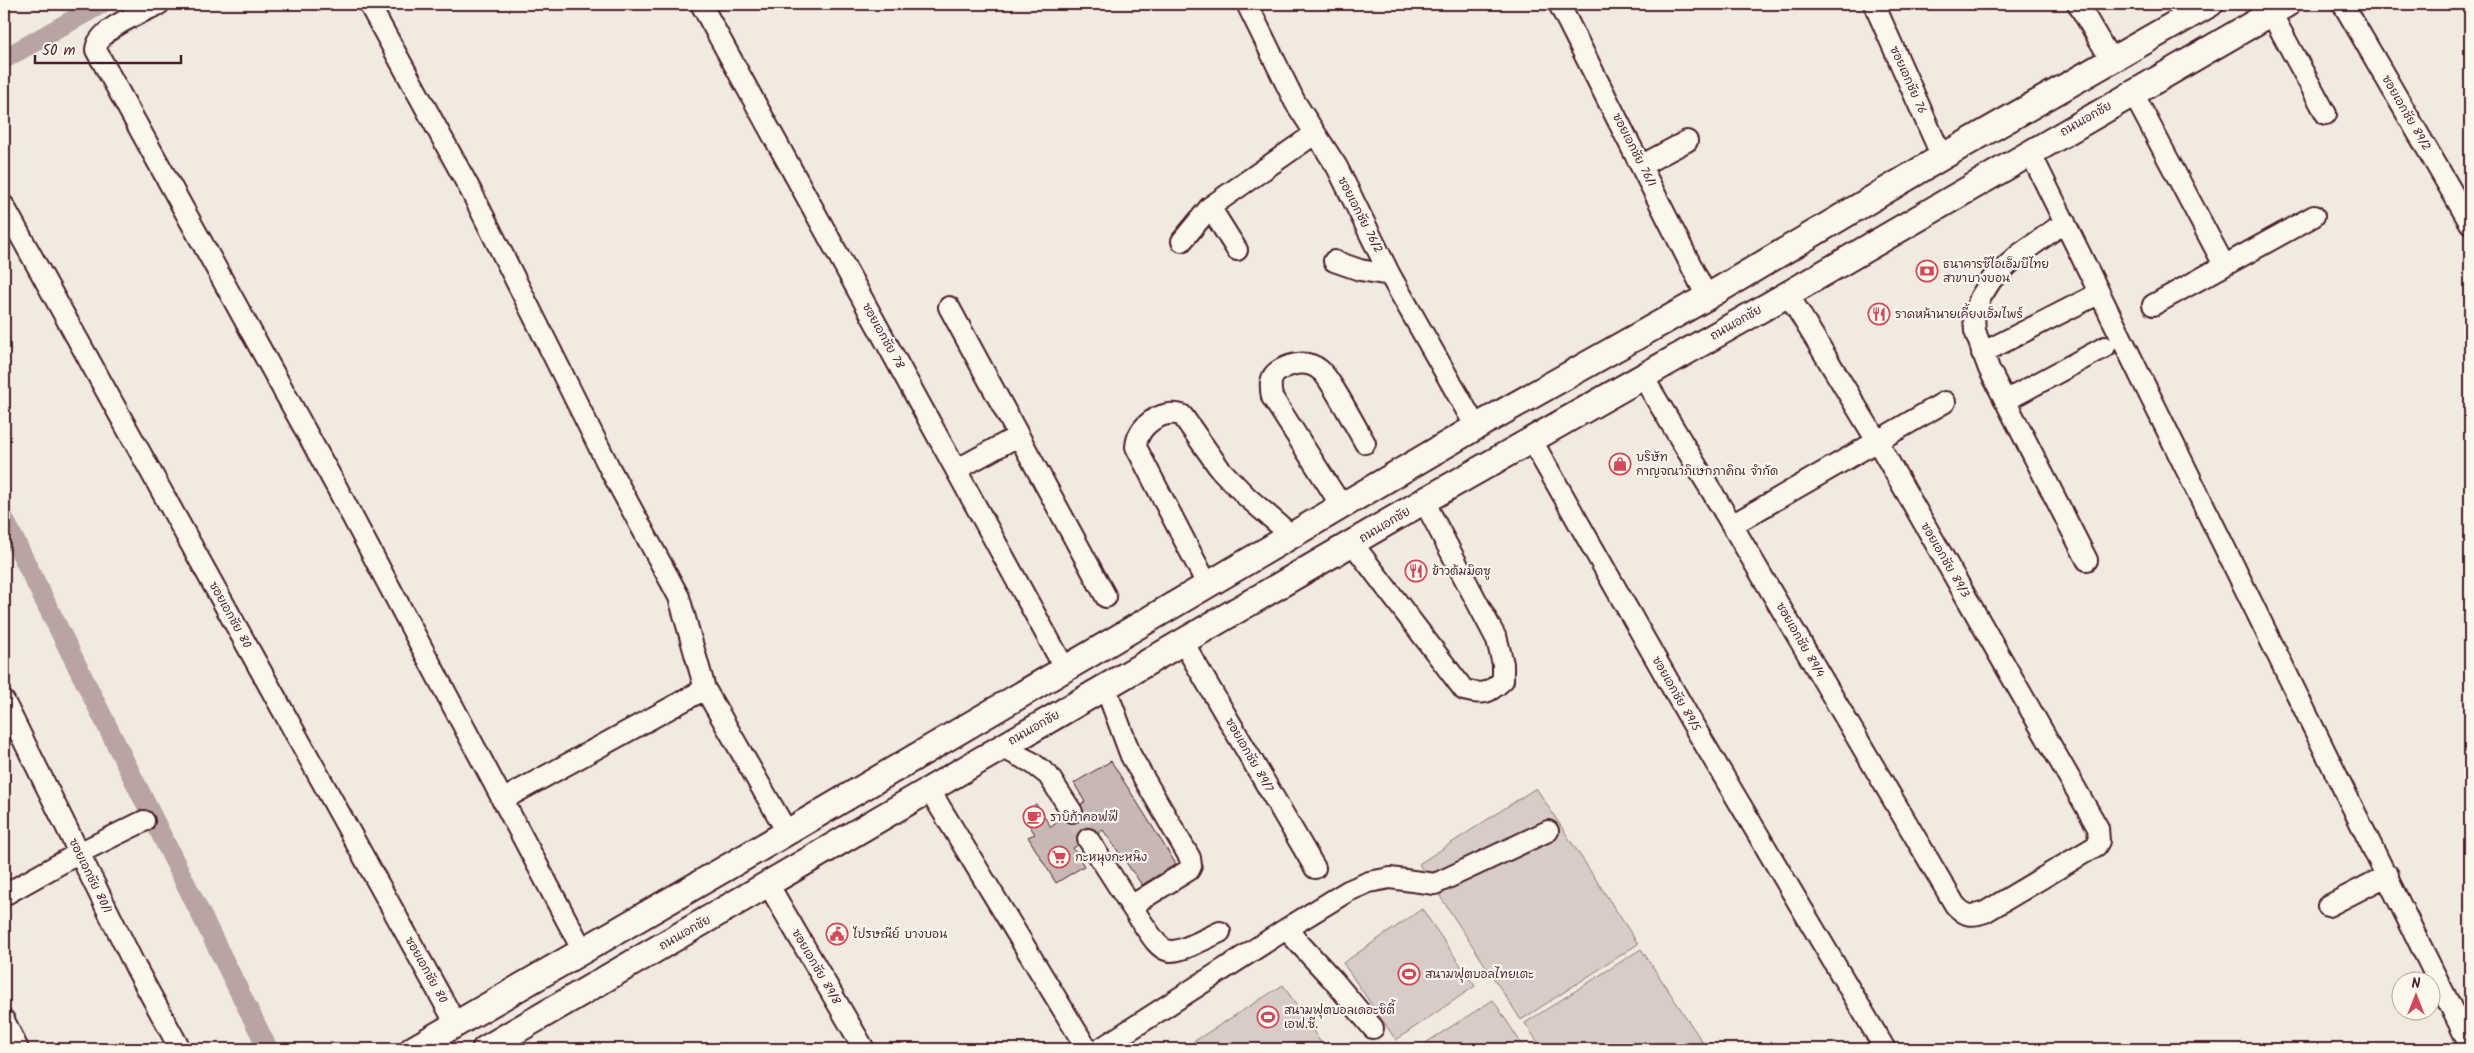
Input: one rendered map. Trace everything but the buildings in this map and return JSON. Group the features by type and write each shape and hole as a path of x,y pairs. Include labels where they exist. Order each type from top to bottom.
{"main road":[{"path":"413,1049 746,857 1476,426 1707,297 1942,157 2210,4"},
{"name":"ถนนเอกชัย","path":"485,1049 1105,686 1353,544 1424,501 1788,294 2279,8"},
{"path":"790,831 791,841 795,850 804,856 815,856"},
{"path":"746,857 757,860 764,865 768,884"}],"street":[{"path":"159,4 103,34 96,43 96,50 336,486 583,951"},
{"path":"369,4 472,193 611,471 679,597 690,630 705,689 790,831"},
{"name":"ซอยเอกชัย 78","path":"700,4 1064,669"},
{"name":"ซอยเอกชัย 76/2","path":"1247,4 1290,94 1336,168 1390,275 1476,426"},
{"name":"ซอยเอกชัย 76/1","path":"1559,4 1642,164 1707,297"},
{"name":"ซอยเอกชัย 76","path":"1874,4 1942,157"},
{"path":"2078,4 2111,60"},
{"name":"ซอยเอกชัย 89/2","path":"2342,4 2470,223"},
{"path":"2279,8 2326,114"},
{"path":"2133,93 2224,265"},
{"path":"1182,241 1210,208 1314,135"},
{"path":"1642,164 1687,141"},
{"path":"2030,152 2388,875 2470,1046"},
{"name":"ซอยเอกชัย 80","path":"4,206 456,1024"},
{"path":"1210,208 1237,250"},
{"path":"2153,305 2314,216"},
{"path":"2065,222 2020,254 1992,279 1980,298 1974,316 1975,331 1982,353 2086,560"},
{"path":"1334,261 1360,270 1390,275"},
{"name":"ซอยเอกชัย 89/3","path":"1788,294 1877,441 2098,828 2099,841 2096,846 1985,912 1975,916 1966,915 1955,905"},
{"path":"1982,353 2090,298"},
{"path":"949,307 1106,597"},
{"path":"2005,401 2105,347"},
{"path":"1341,505 1272,397 1270,384 1275,372 1290,365 1306,364 1321,370 1365,443"},
{"name":"ซอยเอกชัย 89/4","path":"1642,377 1732,525 1955,905"},
{"path":"1732,525 1945,402"},
{"path":"1206,584 1136,447 1136,437 1142,428 1153,421 1172,412 1182,415 1220,468 1247,497 1291,535"},
{"path":"956,470 1018,436"},
{"name":"ซอยเอกชัย 89/5","path":"1531,440 1695,728 1885,1049"},
{"path":"1353,544 1464,690 1479,694 1491,692 1503,680 1503,664 1497,640 1424,501"},
{"name":"ซอยเอกชัย 89/7","path":"1183,642 1315,868"},
{"path":"1105,686 1131,756 1191,862 1189,870 1131,906"},
{"path":"502,800 705,689"},
{"name":"ซอยเอกชัย 80/1","path":"4,701 79,853 180,1049"},
{"path":"1001,747 1031,762 1048,775 1072,812"},
{"path":"929,789 1088,1049"},
{"path":"4,895 79,853 144,821"},
{"path":"1100,1049 1348,891 1369,882 1390,878 1435,884 1548,831"},
{"path":"1088,839 1161,949 1170,952 1180,951 1220,932"},
{"path":"2328,906 2388,875"},
{"name":"ซอยเอกชัย 89/8","path":"768,884 864,1049"},
{"path":"1286,929 1334,981 1373,1028"},
{"path":"4,1020 18,1049"}],"shaded area":[{"path":"1536,788 1638,944 1521,1020 1419,864"},
{"name":"สนามฟุตบอลไทยเตะ","path":"1422,909 1475,986 1396,1040 1343,963"},
{"path":"1641,949 1707,1049 1542,1049 1525,1023"},
{"name":"สนามฟุตบอลเดอะซิตี้ เอฟ.ซี.","path":"1283,985 1325,1049 1182,1049"},
{"path":"1493,1000 1525,1049 1416,1049"}],"waterway":[{"path":"4,59 101,4"},
{"path":"4,519 268,1049"}],"tunnel":[{"path":"1072,812 1088,839"}],"place":[{"name":"ธนาคารซีไอเอ็มบีไทย สาขาบางบอน","path":"1927,271"},
{"name":"ราดหน้านายเคี้ยงเอ็มไพร์","path":"1879,314"},
{"name":"บริษัท กาญจณาภิเษกภาคิณ จำกัด","path":"1620,464"},
{"name":"ข้าวต้มมิตซู","path":"1416,571"},
{"name":"ราบิก้าคอฟฟี","path":"1034,817"},
{"name":"กะหนุงกะหนิง","path":"1059,857"},
{"name":"ไปรษณีย์ บางบอน","path":"837,934"},
{"name":"สนามฟุตบอลไทยเตะ","path":"1409,974"},
{"name":"สนามฟุตบอลเดอะซิตี้ เอฟ.ซี.","path":"1268,1017"}]}
